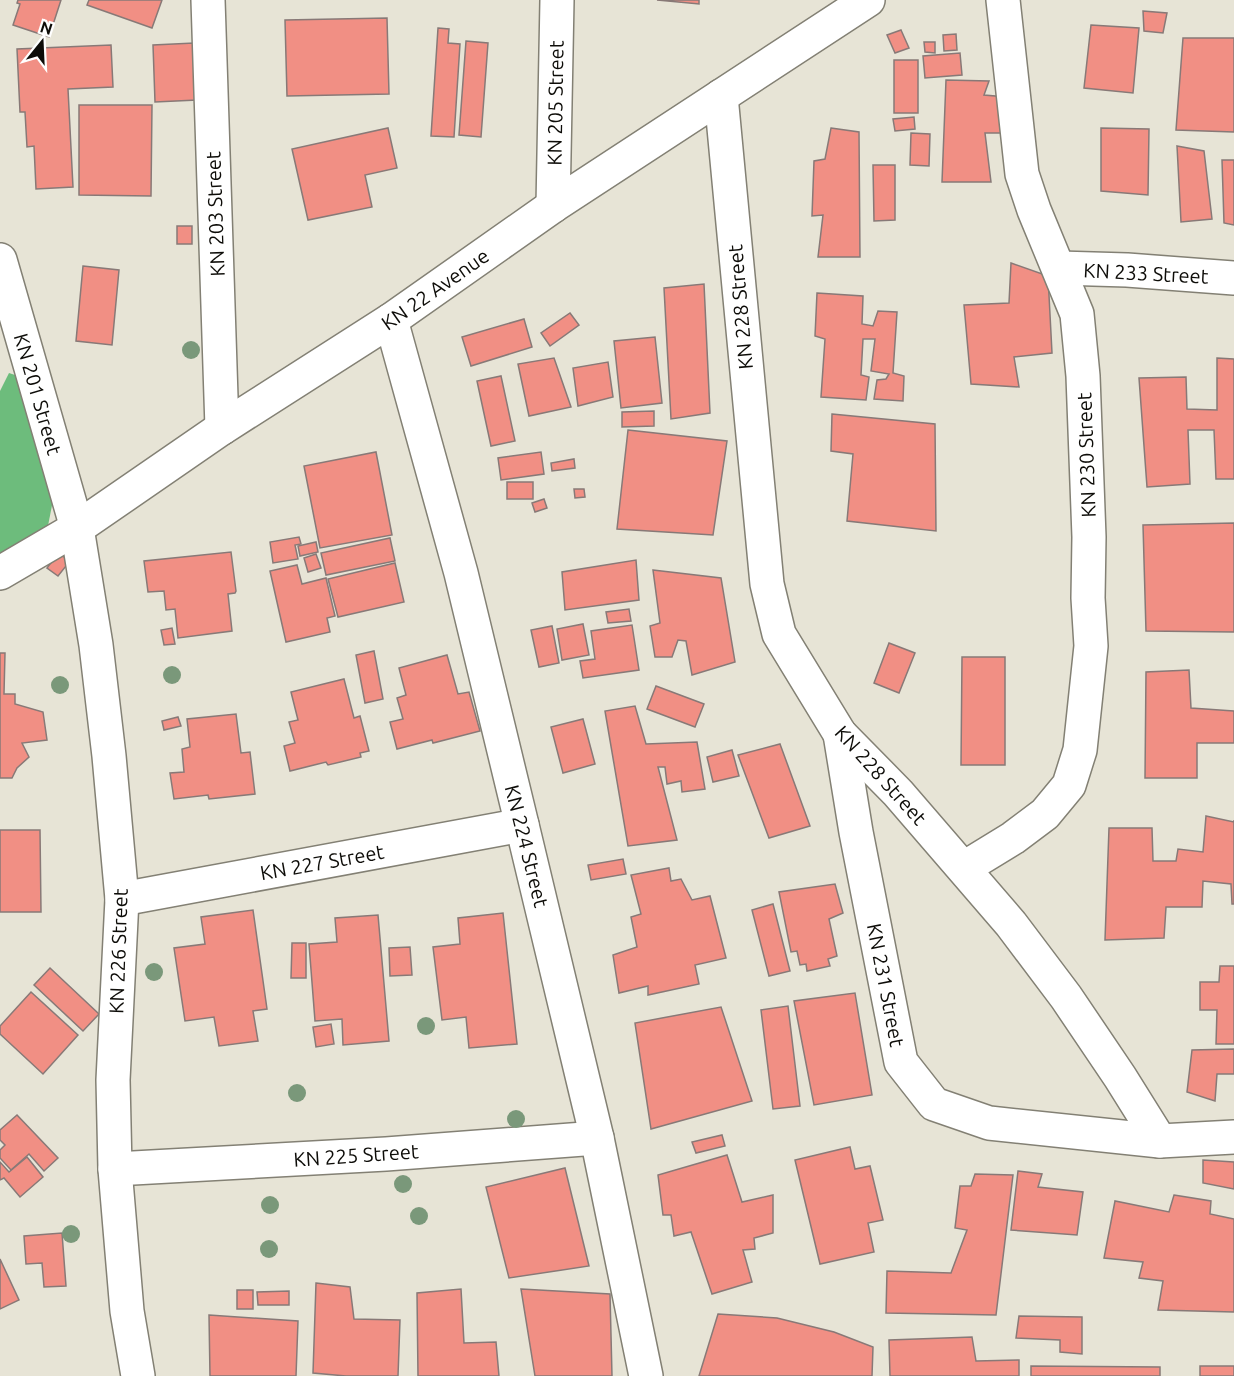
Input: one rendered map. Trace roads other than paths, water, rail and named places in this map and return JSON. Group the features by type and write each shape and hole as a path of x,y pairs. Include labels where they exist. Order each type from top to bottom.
{"street":[{"name":"KN 203 Street","path":"208,0 222,428"},
{"name":"KN 205 Street","path":"553,206 557,0"},
{"name":"KN 22 Avenue","path":"0,573 77,528 222,428 391,320 553,206 868,0"},
{"name":"KN 230 Street","path":"964,868 1013,838 1045,814 1069,785 1080,750 1091,646 1083,376 1077,314 1034,210 1022,174 1003,0"},
{"name":"KN 228 Street","path":"721,96 767,584 779,634 840,734 898,793 1011,924 1066,998 1160,1141"},
{"name":"KN 201 Street","path":"0,260 77,528"},
{"name":"KN 233 Street","path":"1059,268 1127,270 1234,278"},
{"name":"KN 224 Street","path":"391,320 461,573 522,825 597,1138 646,1376"},
{"name":"KN 226 Street","path":"77,528 96,645 122,899 113,1080 115,1169 127,1311 138,1376"},
{"name":"KN 231 Street","path":"840,734 856,832 894,1028 901,1062 907,1071 934,1104 989,1123 1160,1141"},
{"name":"KN 227 Street","path":"122,899 522,825"},
{"path":"1160,1141 1234,1137"},
{"name":"KN 225 Street","path":"115,1169 386,1154 597,1138"}]}
